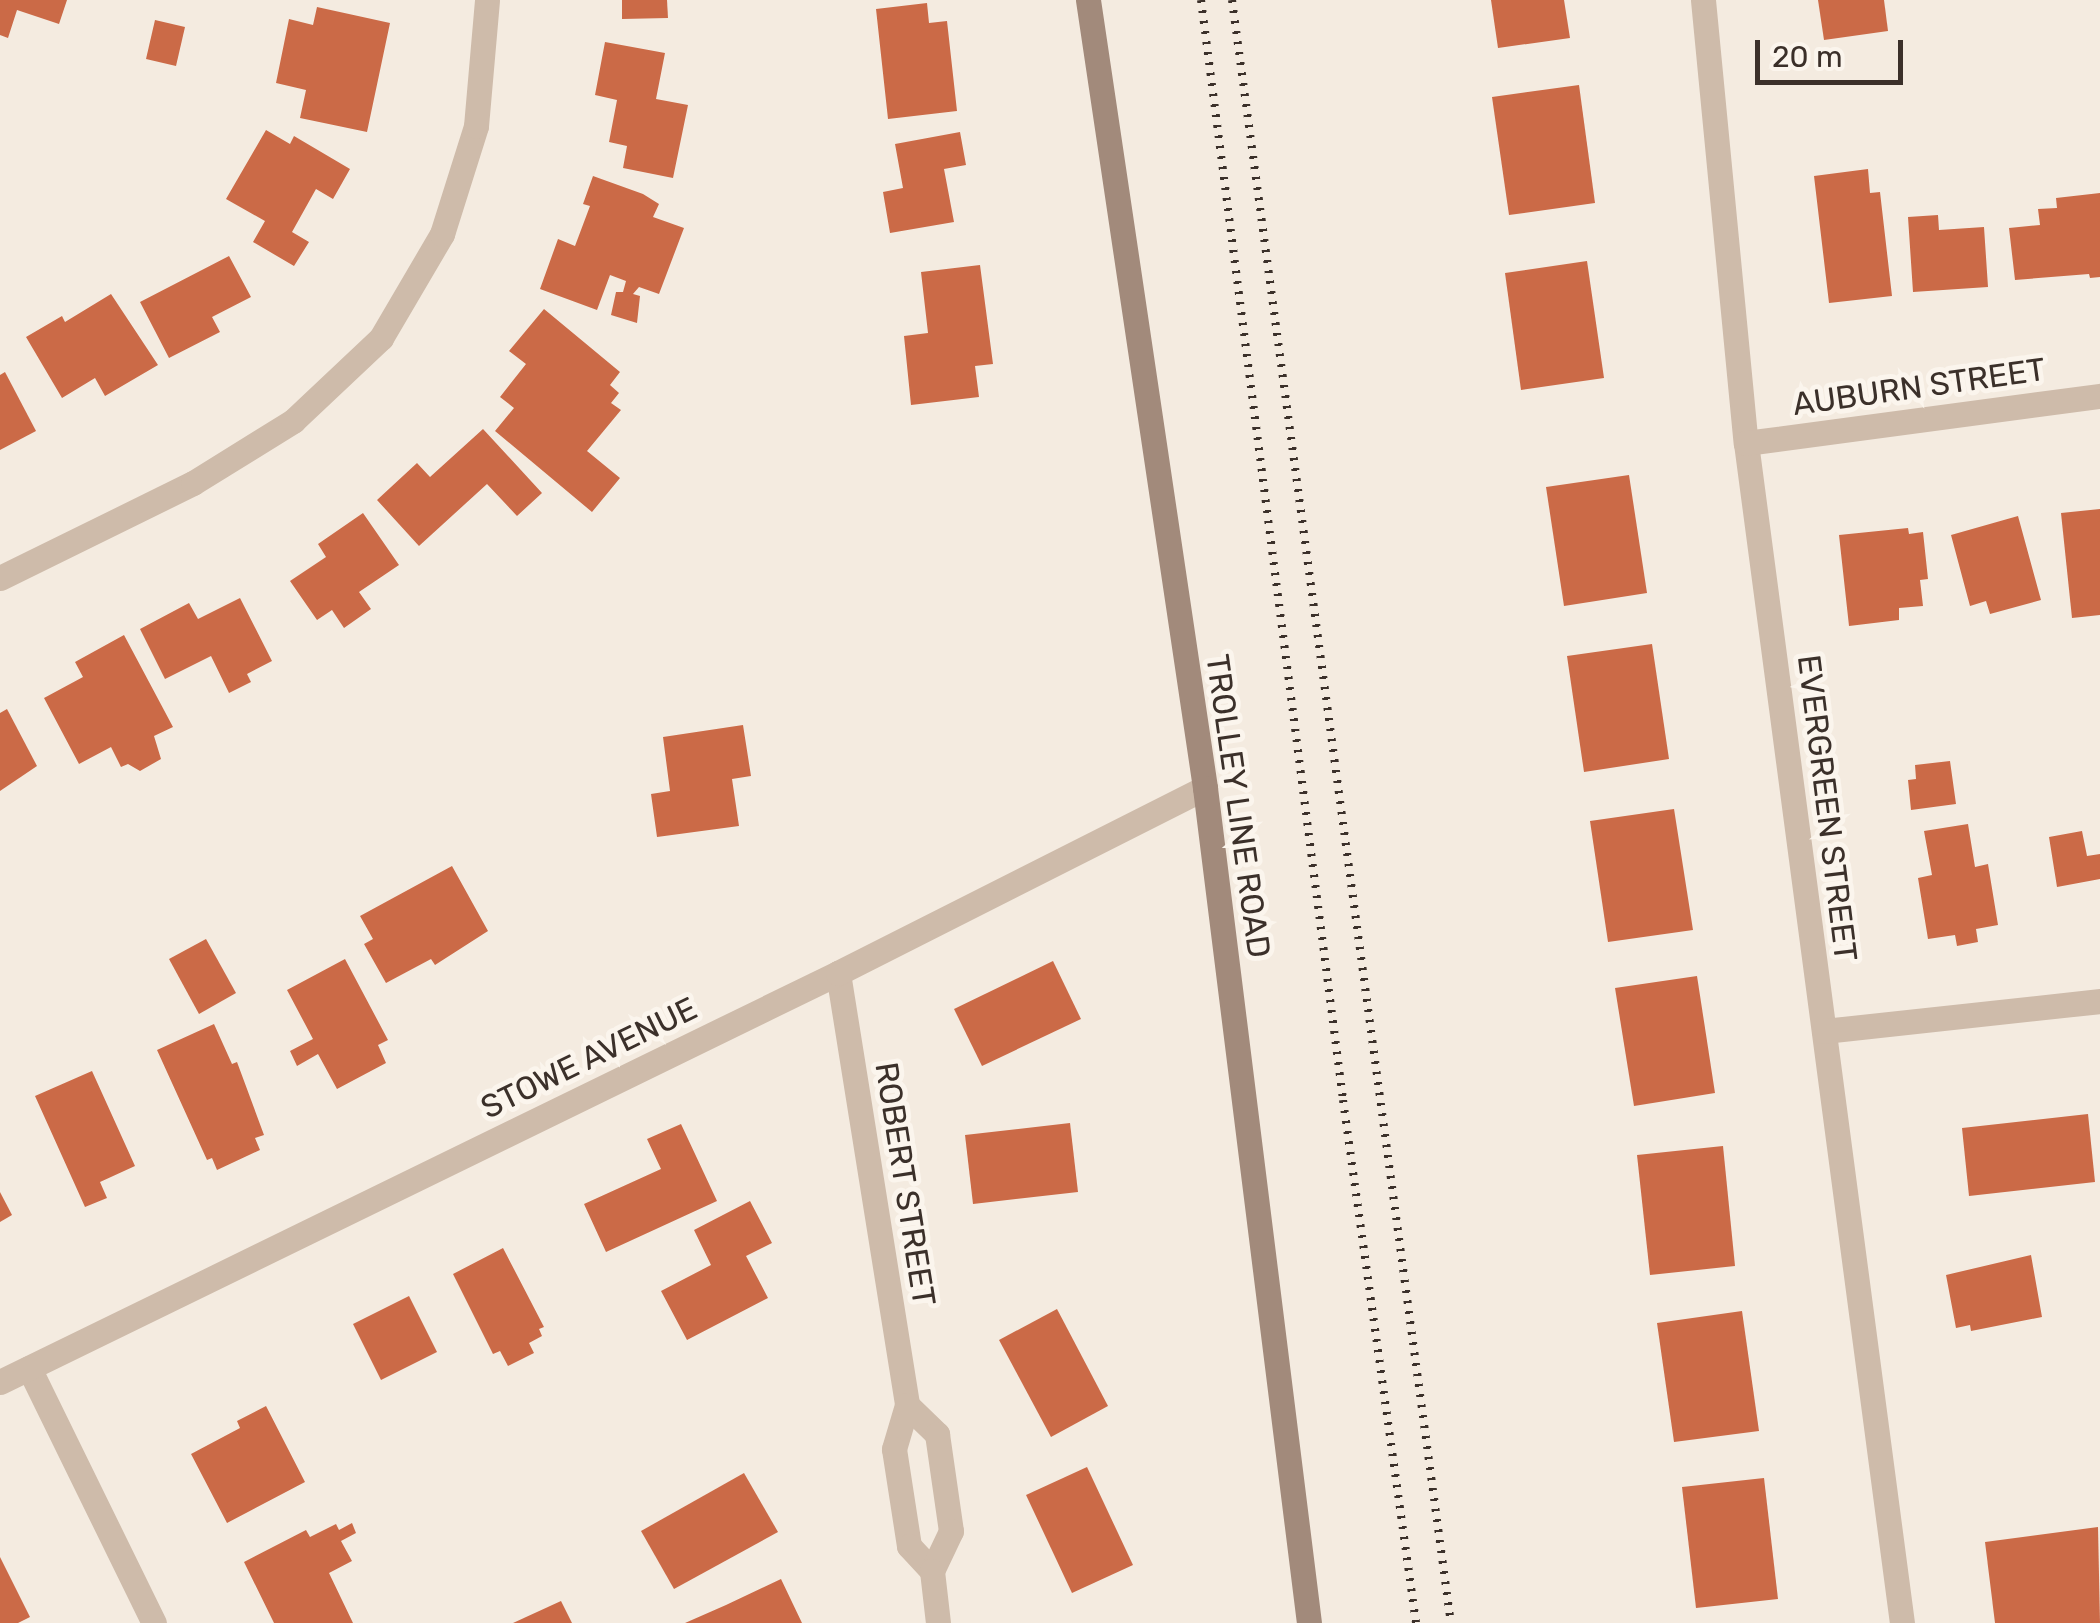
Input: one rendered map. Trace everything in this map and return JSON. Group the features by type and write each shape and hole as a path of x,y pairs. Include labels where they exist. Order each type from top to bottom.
{"main road":[{"name":"TROLLEY LINE ROAD","path":"1088,0 1204,788 1309,1623"}],"street":[{"path":"0,578 193,483 276,431 380,338 442,234 476,126 487,0"},
{"name":"EVERGREEN STREET","path":"1703,0 1746,442 1902,1623"},
{"name":"AUBURN STREET","path":"1746,442 2100,396"},
{"name":"STOWE AVENUE","path":"0,1382 838,974 1204,788"},
{"name":"ROBERT STREET","path":"838,974 907,1405 894,1449 908,1546 932,1570"},
{"path":"1824,1031 2100,1001"},
{"path":"28,1368 154,1623"},
{"name":"ROBERT STREET","path":"907,1405 936,1434 940,1453 951,1531 932,1570 938,1623"}],"building":[{"path":"0,0 67,0 59,24 17,10 8,38 0,35"},
{"path":"622,0 667,0 668,18 622,19"},
{"path":"1491,0 1564,0 1570,38 1498,48"},
{"path":"1818,0 1884,0 1888,31 1824,40"},
{"path":"927,3 929,23 947,21 957,111 888,119 876,9"},
{"path":"317,7 390,23 367,132 300,118 306,90 276,83 289,19 313,25"},
{"path":"155,20 185,27 176,66 146,59"},
{"path":"605,42 665,53 656,99 688,105 673,178 623,168 627,146 609,142 617,100 595,95"},
{"path":"1579,85 1595,203 1509,215 1492,97"},
{"path":"266,130 290,144 294,136 350,169 333,199 316,189 292,232 309,242 294,266 253,242 265,221 226,199"},
{"path":"960,132 966,165 944,169 954,222 890,233 883,192 903,188 895,144"},
{"path":"1868,169 1870,193 1880,192 1892,296 1829,303 1814,176"},
{"path":"593,176 643,194 659,204 653,217 684,228 659,294 639,287 633,294 640,296 637,323 611,315 616,292 623,292 626,281 610,275 597,310 540,289 558,239 575,246 590,206 583,204"},
{"path":"2100,193 2100,277 2090,278 2089,274 2015,280 2009,228 2040,225 2038,209 2057,208 2056,198"},
{"path":"1938,215 1939,230 1984,227 1988,287 1913,292 1908,217"},
{"path":"229,256 251,297 212,317 220,332 169,358 140,302"},
{"path":"1587,261 1604,378 1521,390 1505,273"},
{"path":"980,265 993,364 975,366 979,397 911,405 904,336 928,333 921,272"},
{"path":"111,294 158,365 105,396 95,378 62,398 26,337 62,316 65,322"},
{"path":"544,309 620,372 610,385 619,393 611,403 621,410 587,451 620,478 592,512 495,431 514,408 500,397 526,364 509,351"},
{"path":"5,372 36,431 0,450 0,375"},
{"path":"483,429 542,493 517,516 487,484 419,546 377,500 417,463 430,477"},
{"path":"1629,475 1647,593 1564,606 1546,487"},
{"path":"2100,509 2100,615 2072,618 2061,513"},
{"path":"363,513 399,565 359,592 371,609 344,628 332,610 317,620 290,581 326,557 318,544"},
{"path":"2018,516 2041,600 1990,614 1986,601 1970,606 1951,535"},
{"path":"1908,528 1909,534 1923,532 1928,579 1920,580 1923,606 1899,608 1899,620 1849,626 1839,535"},
{"path":"240,598 272,661 247,674 251,682 229,693 211,656 165,679 140,629 189,603 198,619"},
{"path":"124,635 173,727 154,736 161,759 140,771 128,764 121,767 111,747 79,764 44,698 83,677 75,662"},
{"path":"1652,644 1669,759 1584,772 1567,656"},
{"path":"7,709 37,766 0,791 0,713"},
{"path":"743,725 751,776 732,779 739,826 657,837 651,794 670,791 663,737"},
{"path":"1950,761 1956,804 1911,810 1908,780 1916,779 1915,765"},
{"path":"1674,809 1693,930 1608,942 1590,821"},
{"path":"1968,824 1975,867 1988,864 1998,925 1976,929 1978,942 1957,946 1955,935 1928,939 1918,878 1932,875 1924,831"},
{"path":"2082,831 2087,856 2100,854 2100,879 2057,887 2049,837"},
{"path":"452,866 488,931 435,965 431,959 386,983 364,944 373,939 360,916"},
{"path":"206,939 236,993 199,1014 169,959"},
{"path":"345,959 388,1040 378,1045 386,1063 337,1089 318,1054 297,1066 290,1051 313,1039 287,990"},
{"path":"1053,961 1081,1019 982,1066 954,1009"},
{"path":"1697,976 1715,1093 1634,1106 1615,988"},
{"path":"214,1024 232,1064 237,1062 264,1135 255,1138 260,1150 217,1170 212,1158 207,1160 157,1050"},
{"path":"92,1071 135,1166 100,1182 107,1198 85,1207 35,1096"},
{"path":"2088,1114 2095,1182 1969,1196 1962,1128"},
{"path":"1070,1123 1078,1192 973,1204 965,1135"},
{"path":"681,1124 717,1201 606,1252 584,1204 661,1169 647,1139"},
{"path":"1723,1146 1735,1266 1650,1275 1637,1155"},
{"path":"0,1192 12,1215 0,1222"},
{"path":"750,1201 772,1243 746,1256 768,1298 687,1340 661,1291 711,1265 694,1230"},
{"path":"503,1248 544,1327 539,1329 542,1336 529,1343 534,1353 508,1366 500,1351 493,1354 453,1274"},
{"path":"2031,1255 2042,1317 1971,1331 1970,1325 1956,1328 1946,1275"},
{"path":"409,1296 437,1352 381,1380 353,1324"},
{"path":"1057,1309 1108,1406 1051,1437 999,1340"},
{"path":"1742,1311 1759,1431 1674,1442 1657,1323"},
{"path":"266,1406 305,1482 227,1523 191,1454 240,1428 237,1421"},
{"path":"1087,1467 1133,1565 1072,1593 1026,1495"},
{"path":"744,1473 778,1532 674,1589 641,1531"},
{"path":"1764,1478 1778,1599 1696,1608 1682,1487"},
{"path":"352,1523 356,1533 341,1541 352,1561 329,1573 353,1623 274,1623 244,1562 306,1530 310,1537 336,1524 339,1530"},
{"path":"2098,1527 2100,1623 1995,1623 1985,1542"},
{"path":"0,1557 30,1617 18,1623 0,1623"},
{"path":"781,1579 802,1623 685,1623 726,1605"},
{"path":"561,1601 572,1623 513,1623"}],"railway":[{"path":"1201,0 1343,1100 1416,1623"},
{"path":"1232,0 1451,1623"}]}
